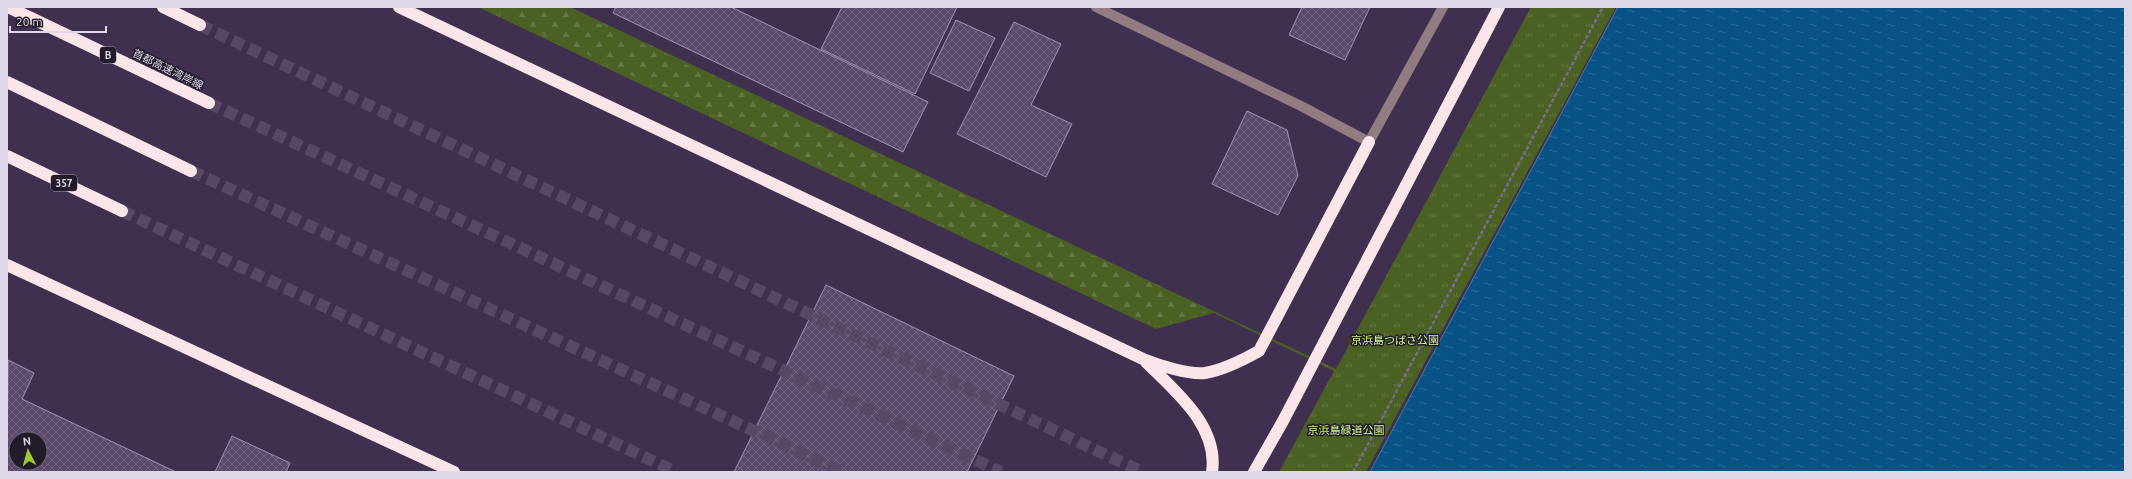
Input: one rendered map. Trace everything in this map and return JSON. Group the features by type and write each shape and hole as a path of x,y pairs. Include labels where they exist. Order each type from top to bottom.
{"highway":[{"name":"首都高速湾岸線","path":"8,7 209,103"},
{"path":"163,7 200,25"},
{"path":"399,7 1143,359 1166,367 1204,373 1238,363 1260,351 1369,142"},
{"path":"1254,472 1283,421 1499,7"},
{"path":"7,82 191,171"},
{"name":"357","path":"7,156 122,211"},
{"path":"7,265 454,472"},
{"path":"1143,359 1198,416 1209,443 1212,472"}],"street":[{"path":"1096,7 1301,106 1369,142 1443,7"}],"path":[{"path":"1353,472 1603,7"}],"green space":[{"name":"京浜島つばさ公園","path":"478,7 570,7 1336,369 1531,7 1616,7 1366,472 1279,472 1334,371 1214,313 1156,329"},
{"name":"京浜島緑道公園","path":"488,7 563,7 1210,311 1157,327"}],"water":[{"path":"1618,7 2125,7 2125,472 1370,472"}],"building":[{"path":"616,7 731,7 928,102 903,152 613,13"},
{"path":"842,7 957,7 915,94 821,49"},
{"path":"1302,7 1370,7 1345,60 1289,35"},
{"path":"956,20 995,38 969,91 930,73"},
{"path":"1014,22 1061,44 1031,105 1072,124 1046,177 957,134"},
{"path":"1247,111 1287,130 1298,176 1278,215 1212,184"},
{"path":"826,285 1014,376 967,472 734,472"},
{"path":"8,360 34,373 22,399 176,472 7,472"},
{"path":"232,436 290,463 286,472 215,472"}],"tunnel":[{"path":"200,25 1142,472"},
{"path":"209,103 1001,472"},
{"path":"191,171 843,472"},
{"path":"122,211 676,472"}]}
